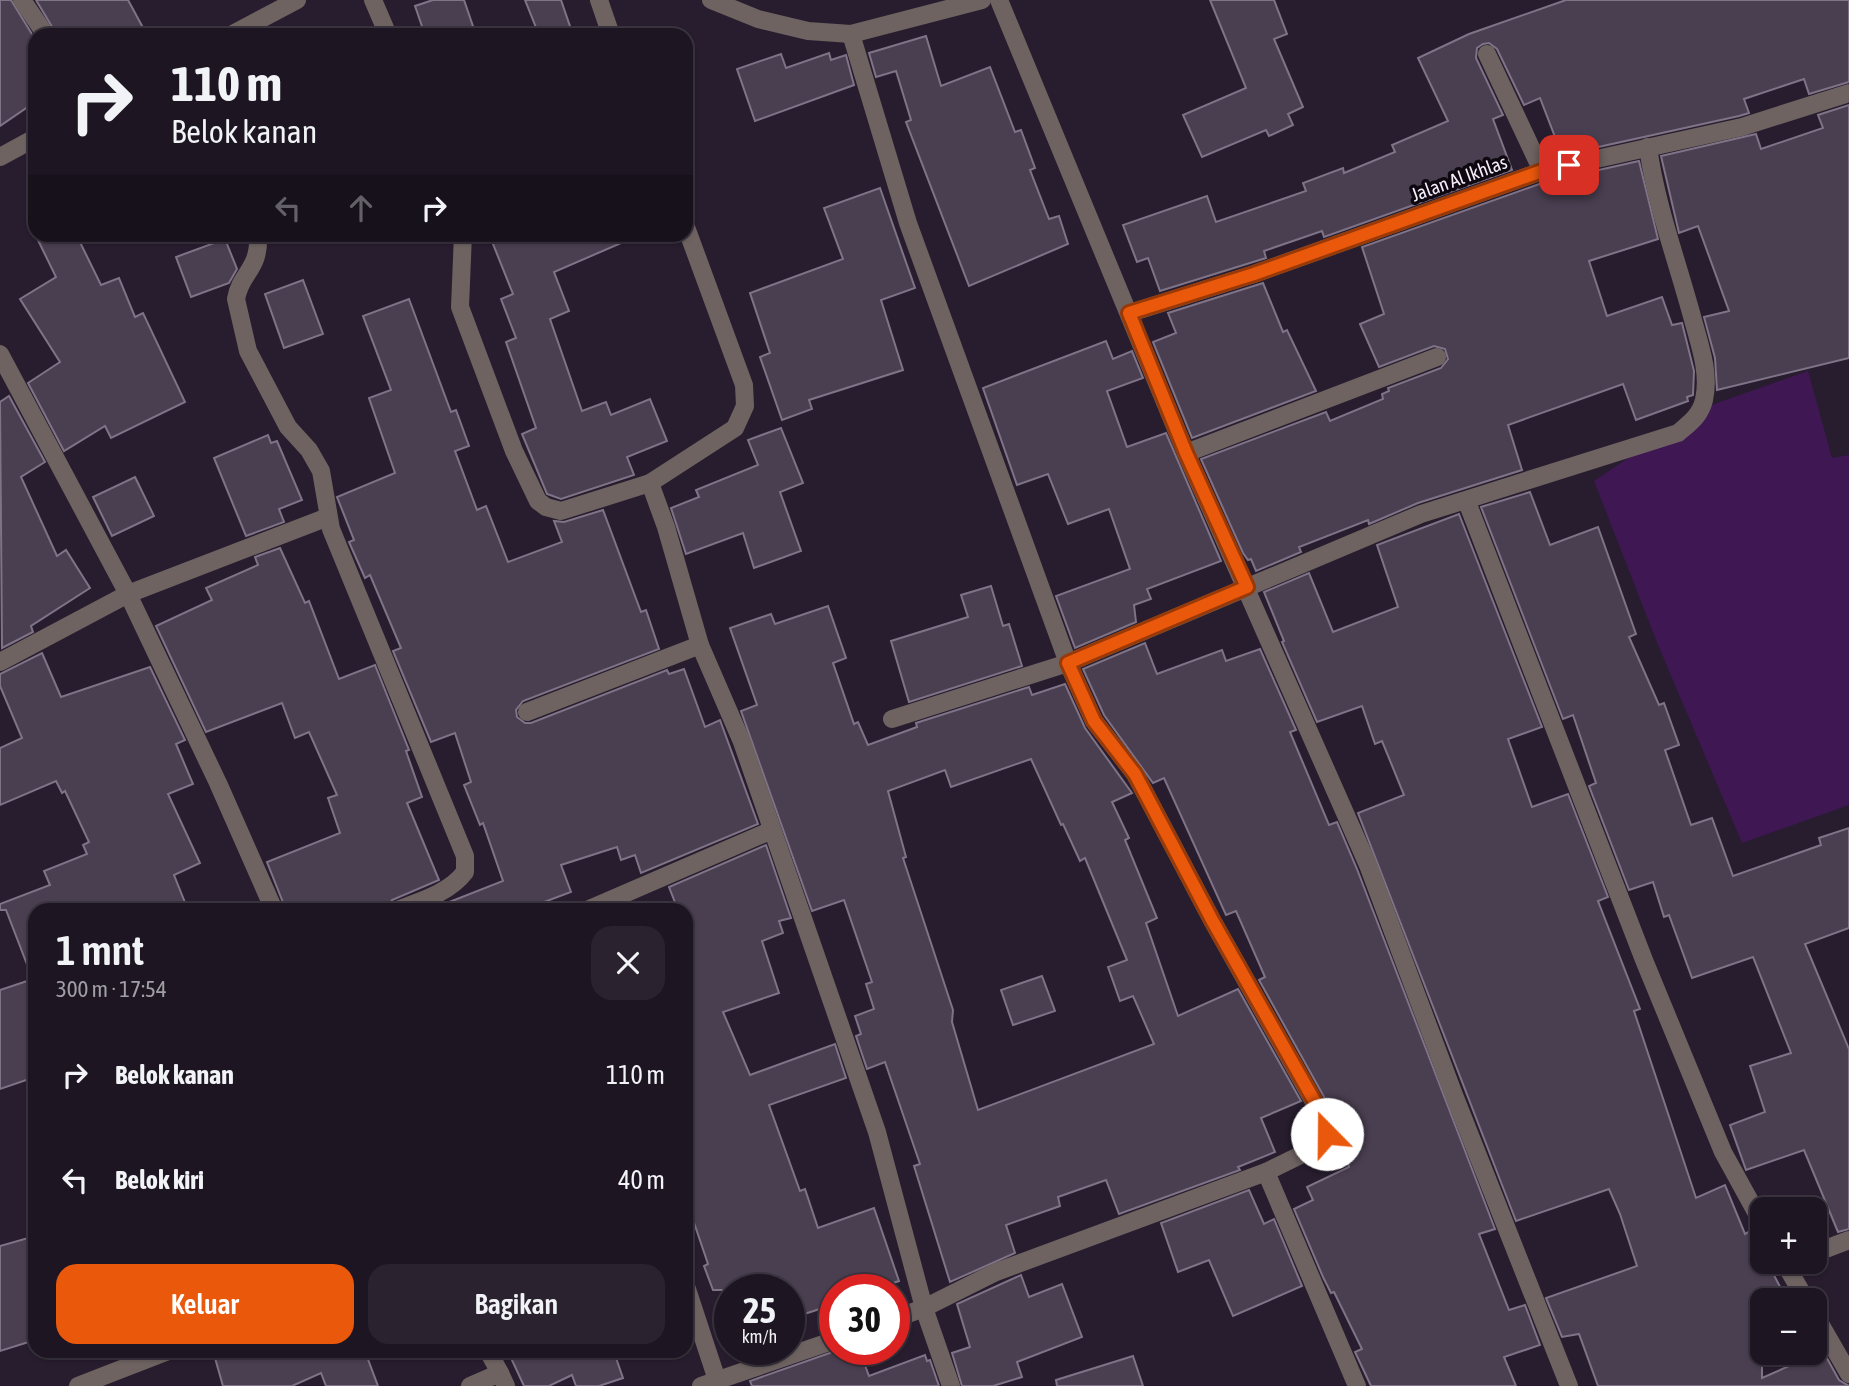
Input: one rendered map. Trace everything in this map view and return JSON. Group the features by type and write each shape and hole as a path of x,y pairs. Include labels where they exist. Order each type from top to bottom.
{"street":[{"path":"22,0 41,28"},
{"path":"244,28 297,0"},
{"path":"373,0 385,28"},
{"path":"599,0 609,28"},
{"path":"711,0 758,19 808,31 851,34 982,0"},
{"path":"999,0 1186,453 1368,865 1454,1095 1569,1386"},
{"path":"851,34 908,223 1068,663 1094,721 1135,774 1212,920 1324,1118 1327,1134 1321,1145 1266,1172 996,1272 910,1313"},
{"path":"1487,54 1542,171"},
{"name":"Jalan Al Ikhlas","path":"1129,313 1254,274 1542,171 1742,127 1849,93"},
{"path":"0,157 28,142"},
{"path":"892,719 1068,663 1421,514 1678,433 1696,419 1704,401 1706,373 1677,258 1653,184 1648,147"},
{"path":"258,242 259,257 236,299 248,351 288,428 309,450 321,471 328,517 465,856 465,872 457,882 416,903"},
{"path":"463,242 460,307 514,450 538,500 546,507 561,511 650,483 735,428 746,406 744,385 692,242"},
{"path":"0,355 128,594 218,783 271,903"},
{"path":"1186,453 1437,357"},
{"path":"650,483 666,527 700,645 742,742 877,1132 924,1308 951,1386"},
{"path":"1466,502 1665,1012 1723,1152 1750,1201"},
{"path":"0,662 128,594 328,517"},
{"path":"527,712 700,645"},
{"path":"603,903 772,830"},
{"path":"1266,1172 1357,1386"},
{"path":"1827,1248 1849,1240"},
{"path":"693,1316 709,1383 819,1345"},
{"path":"1827,1336 1849,1374"},
{"path":"78,1386 150,1358"},
{"path":"470,1386 503,1380 492,1358"}],"shaded area":[{"path":"1808,371 1832,458 1849,455 1849,805 1742,843 1658,645 1594,481 1703,408"}],"building":[{"path":"0,0 11,0 28,28 28,107 0,126"},
{"path":"36,0 128,0 143,28 53,28"},
{"path":"433,0 464,0 474,28 423,28 415,6"},
{"path":"525,0 561,0 571,28 536,28"},
{"path":"1210,0 1274,0 1287,34 1274,39 1303,107 1288,114 1293,125 1269,136 1266,130 1202,157 1183,115 1246,88"},
{"path":"1566,0 1849,0 1849,82 1809,94 1804,79 1744,99 1749,113 1562,155 1540,98 1524,105 1497,49 1489,43 1483,44 1477,48 1476,58 1503,115 1493,119 1512,170 1324,237 1322,231 1264,251 1266,258 1160,291 1148,258 1137,262 1123,225 1207,196 1216,222 1306,191 1303,183 1343,168 1344,173 1395,152 1392,145 1448,121 1418,58 1469,34"},
{"path":"926,36 941,86 990,67 1015,132 1021,130 1035,168 1030,170 1049,219 1059,216 1068,244 969,286 906,122 911,120 896,71 876,77 869,53"},
{"path":"829,53 831,60 846,55 854,85 755,121 737,69 781,54 786,68"},
{"path":"1849,105 1849,358 1717,390 1715,358 1704,317 1729,311 1698,226 1679,233 1661,156 1756,134 1761,149 1823,128 1818,115"},
{"path":"1639,161 1658,239 1589,261 1607,316 1662,297 1672,325 1682,323 1694,371 1693,395 1687,397 1688,401 1636,420 1623,384 1508,425 1522,470 1418,503 1369,524 1368,520 1299,547 1301,552 1256,571 1251,559 1248,560 1243,553 1201,459 1326,412 1330,421 1383,399 1382,394 1389,391 1388,388 1441,368 1448,359 1445,349 1434,346 1379,367 1360,324 1384,314 1362,247 1545,182"},
{"path":"880,188 915,288 881,300 903,370 809,400 812,409 782,420 760,357 770,353 750,293 843,259 824,208"},
{"path":"39,242 80,242 101,285 119,278 135,317 143,313 185,402 111,438 105,426 64,451 28,383 60,362 20,299 56,277"},
{"path":"217,242 226,242 237,269 229,283 191,297 176,257"},
{"path":"492,242 623,242 554,272 569,311 550,319 582,411 606,402 611,415 650,399 667,441 627,457 634,475 561,499 547,494 522,434 536,428 506,342 516,338 501,299 513,294"},
{"path":"303,280 323,334 284,348 265,294"},
{"path":"1263,283 1283,332 1287,330 1316,391 1192,438 1153,342 1176,333 1168,313"},
{"path":"409,299 451,412 456,410 469,446 455,451 477,510 486,506 508,562 562,542 554,521 564,522 603,510 641,612 646,610 659,649 523,701 516,710 517,717 525,723 531,723 667,670 669,674 684,669 705,727 720,720 758,824 641,873 635,855 621,860 617,847 561,865 571,892 542,903 447,903 503,881 483,823 480,825 464,785 471,782 455,733 431,742 393,651 401,648 370,575 365,578 349,542 354,540 337,497 395,473 369,398 391,390 363,316"},
{"path":"1106,341 1113,359 1132,351 1143,378 1107,391 1127,447 1166,433 1221,561 1147,589 1151,599 1134,605 1136,622 1075,648 1056,596 1130,569 1109,509 1068,524 1048,474 1017,485 983,388"},
{"path":"9,396 45,462 21,477 57,556 66,550 90,588 31,626 33,632 2,648 0,402"},
{"path":"781,428 803,483 780,492 801,551 754,568 743,533 686,554 671,508 699,497 696,490 758,465 748,440"},
{"path":"268,435 271,443 277,441 302,500 279,509 284,522 246,536 214,458"},
{"path":"135,477 154,516 112,536 93,497"},
{"path":"1530,492 1550,545 1598,527 1636,634 1629,637 1659,705 1664,703 1679,745 1665,750 1691,825 1712,818 1733,876 1821,845 1819,838 1849,828 1849,928 1805,944 1849,1049 1849,1229 1838,1232 1827,1205 1827,1197 1823,1197 1804,1150 1746,1170 1730,1125 1765,1112 1750,1066 1791,1053 1753,957 1692,978 1669,915 1664,917 1653,882 1629,890 1589,786 1596,783 1573,715 1563,719 1481,507"},
{"path":"1459,514 1542,727 1508,739 1532,807 1568,794 1608,897 1598,901 1640,1009 1634,1011 1696,1198 1725,1185 1745,1234 1750,1231 1750,1274 1773,1274 1781,1288 1750,1288 1750,1365 1762,1365 1762,1378 1791,1365 1827,1365 1827,1358 1839,1380 1849,1386 1598,1386 1579,1334 1562,1337 1546,1298 1637,1266 1620,1214 1609,1189 1516,1221 1358,813 1404,795 1382,741 1375,744 1362,706 1317,722 1282,642 1284,641 1264,592 1309,573 1333,632 1398,607 1377,545"},
{"path":"280,548 305,603 309,601 339,679 375,665 409,750 406,751 422,797 407,803 439,880 390,903 283,903 267,862 340,833 328,798 337,795 309,732 295,738 282,703 206,732 156,626 212,600 206,588 258,565 255,557"},
{"path":"991,586 1003,626 1009,624 1022,666 909,702 891,641 968,617 961,595"},
{"path":"828,606 846,658 833,663 854,724 858,722 868,745 917,727 916,723 1029,687 1032,695 1065,684 1085,728 1132,793 1112,802 1129,838 1125,840 1157,918 1146,923 1178,1016 1238,989 1301,1101 1261,1118 1275,1152 1238,1167 1240,1170 1119,1214 1106,1180 1058,1197 1060,1206 1006,1225 1015,1253 950,1282 914,1166 920,1164 885,1062 867,1069 856,1036 861,1034 855,1016 874,1009 866,984 872,982 844,900 812,911 741,711 757,705 730,628 771,614 775,624","holes":["1031,759 1061,825 1063,824 1080,861 1085,858 1127,960 1108,967 1120,1001 1133,996 1154,1044 978,1110 952,1022 953,1010 903,858 906,857 888,791 945,770 951,787"]},
{"path":"1145,643 1157,674 1222,650 1226,661 1260,649 1296,730 1290,732 1329,825 1337,822 1357,869 1495,1229 1479,1234 1509,1310 1525,1305 1540,1345 1504,1357 1516,1386 1371,1386 1355,1352 1362,1349 1334,1292 1331,1293 1323,1277 1294,1209 1313,1200 1307,1187 1349,1167 1333,1113 1259,980 1265,977 1236,911 1226,915 1164,778 1153,783 1104,715 1083,669"},
{"path":"42,653 61,697 150,667 185,740 176,744 193,784 168,794 200,863 174,875 185,903 28,903 28,967 6,910 0,910 0,904 50,885 44,871 87,854 83,845 89,842 65,791 62,793 56,781 0,805 0,748 22,738 0,686 0,674"},
{"path":"766,845 791,918 779,921 783,933 762,941 779,993 723,1012 750,1075 835,1044 846,1078 769,1105 800,1191 805,1189 818,1228 874,1208 897,1274 819,1274 819,1309 805,1314 805,1274 714,1274 713,1290 704,1266 708,1264 693,1220 693,903 675,903 669,887"},
{"path":"1042,976 1055,1011 1013,1025 1001,990"},
{"path":"27,981 28,984 28,1079 0,1089 0,990"},
{"path":"1249,1190 1264,1224 1274,1219 1302,1286 1233,1316 1209,1260 1178,1272 1161,1223"},
{"path":"28,1238 28,1342 0,1351 0,1246"},
{"path":"1021,1275 1029,1297 1062,1284 1082,1337 1017,1362 1022,1377 993,1386 962,1386 952,1353 970,1347 957,1304"},
{"path":"925,1355 927,1361 930,1360 939,1386 752,1386 750,1381 796,1365 805,1365 805,1362 819,1357 819,1365 865,1365 869,1376 898,1365 910,1365 910,1361"},
{"path":"1133,1356 1143,1386 1057,1386 1056,1380"},
{"path":"215,1358 368,1358 378,1386 326,1386 321,1373 292,1386 223,1386"},
{"path":"511,1358 616,1358 623,1378 599,1386 576,1386 572,1375 549,1386 524,1386"}],"route":[{"path":"1327,1134 1324,1118 1212,920 1166,830 1135,774 1094,721 1068,663 1247,587 1186,453 1129,313 1254,274 1542,171 1569,165"}]}
